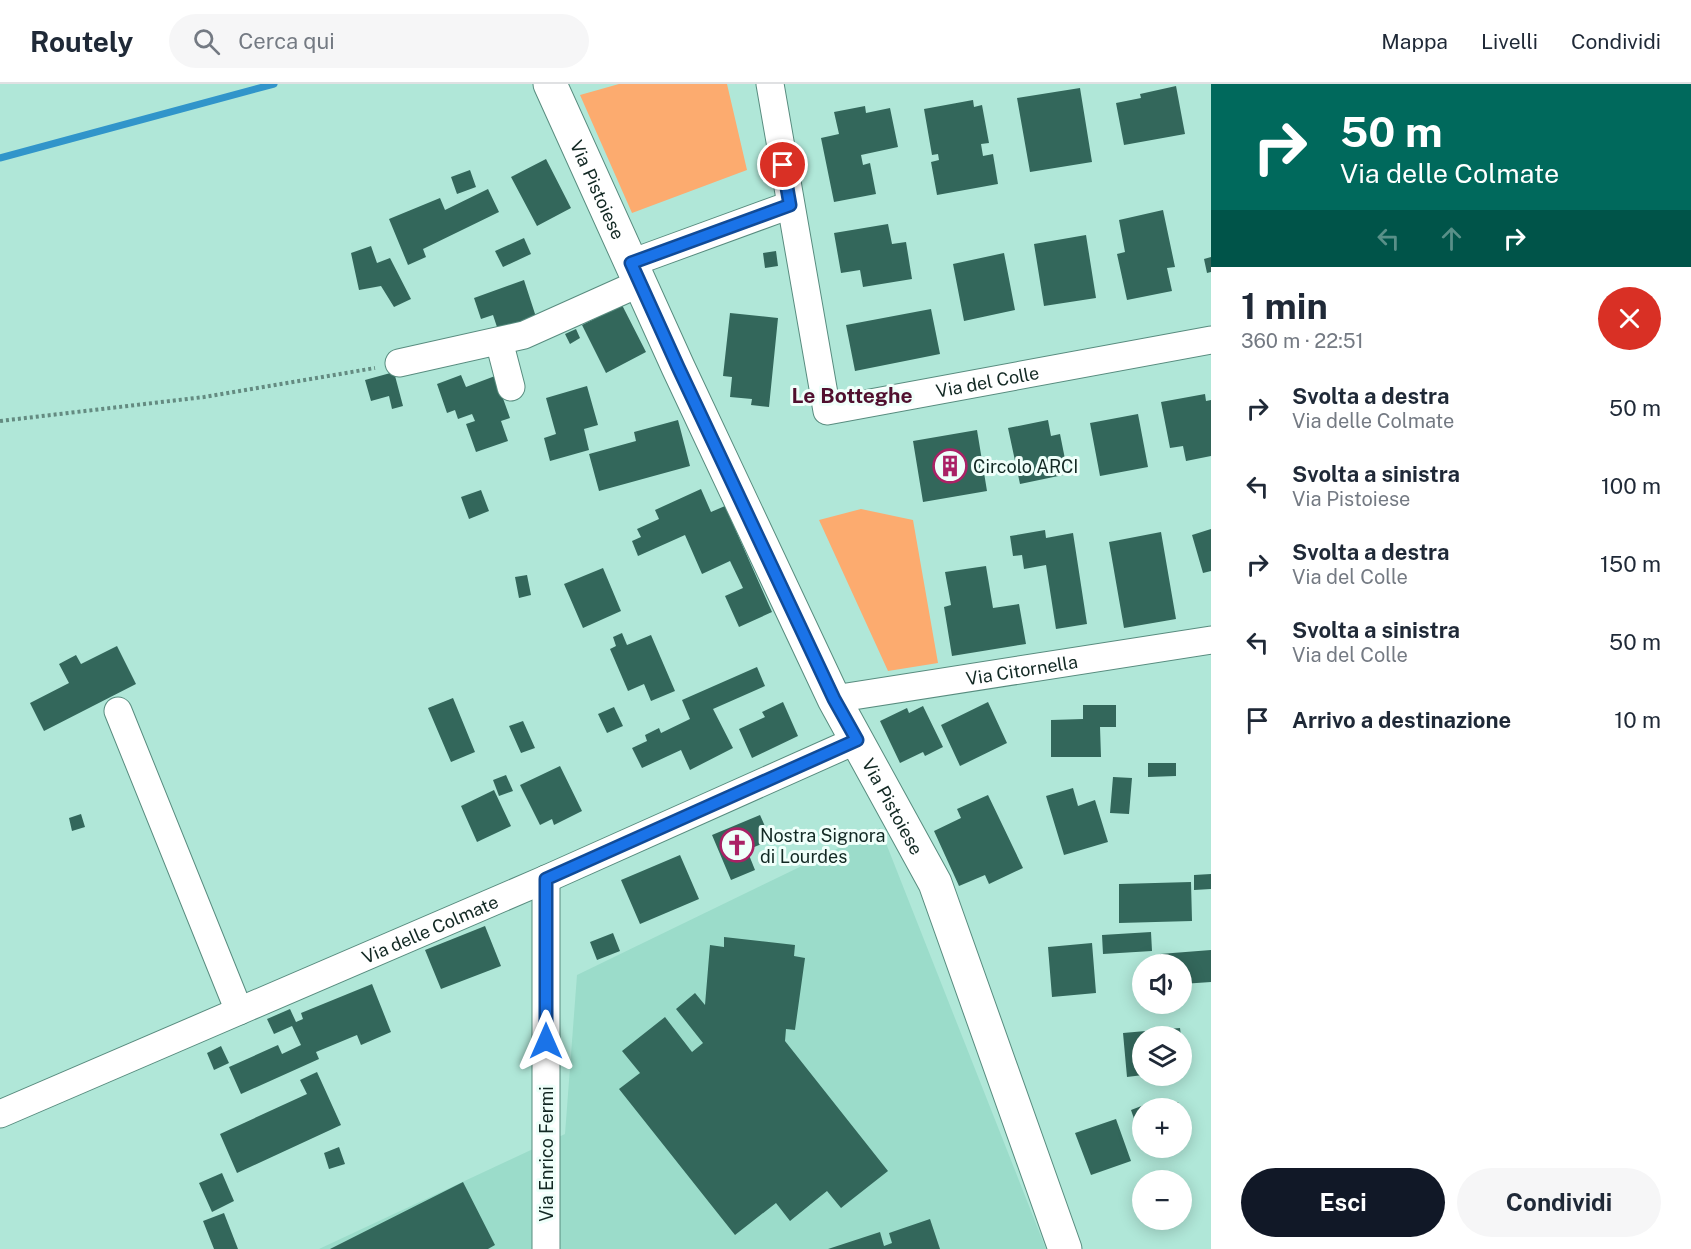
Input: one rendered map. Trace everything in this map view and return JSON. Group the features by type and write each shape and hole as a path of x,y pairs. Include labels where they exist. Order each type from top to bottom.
{"main road":[{"name":"Via Pistoiese","path":"550,84 834,699 935,882 1065,1249"}],"street":[{"name":"Via del Colle","path":"770,84 827,411 1211,340"},
{"path":"399,363 524,335 636,273 790,205"},
{"path":"499,341 511,387"},
{"name":"Via Citornella","path":"834,699 1211,640"},
{"path":"118,711 239,1011"},
{"name":"Via delle Colmate","path":"0,1114 546,879 857,740"},
{"name":"Via Enrico Fermi","path":"546,879 546,1249"}],"path":[{"path":"0,421 204,398 399,363"}],"shaded area":[{"path":"619,84 727,84 747,170 632,213 580,95"},
{"path":"861,509 913,520 938,663 888,671 819,520"},
{"path":"880,828 1046,1249 319,1249 565,1134 577,975"}],"building":[{"path":"1176,86 1185,134 1124,145 1116,103 1141,98 1140,94"},
{"path":"1080,88 1092,162 1030,172 1017,98"},
{"path":"973,100 974,107 982,105 989,143 981,144 983,156 993,154 998,184 937,195 931,162 939,160 938,154 932,155 924,109"},
{"path":"865,106 866,113 890,108 898,147 861,155 863,165 870,163 876,194 834,202 821,138 839,134 834,112"},
{"path":"546,159 571,208 537,226 511,177"},
{"path":"470,170 476,187 457,194 451,177"},
{"path":"488,189 499,212 423,249 426,257 408,265 389,219 440,198 445,210"},
{"path":"1163,210 1175,267 1167,268 1172,291 1127,300 1117,254 1125,252 1119,220"},
{"path":"888,224 892,244 906,242 912,279 863,287 860,270 841,273 834,233"},
{"path":"1086,235 1096,298 1044,306 1034,244"},
{"path":"524,238 531,254 503,267 495,251"},
{"path":"371,246 377,263 390,258 411,299 394,307 381,286 359,290 351,253"},
{"path":"776,251 778,266 765,268 763,253"},
{"path":"1004,253 1015,310 964,321 953,264"},
{"path":"1211,257 1211,272 1207,273 1204,259"},
{"path":"524,280 536,317 498,330 493,315 481,319 474,298"},
{"path":"622,305 646,352 606,373 582,325"},
{"path":"931,309 940,354 855,371 846,325"},
{"path":"730,313 778,318 769,407 751,405 752,399 730,397 732,377 723,376"},
{"path":"576,329 580,338 570,344 565,334"},
{"path":"394,372 403,406 392,409 389,396 371,401 365,380"},
{"path":"461,375 466,387 495,376 510,418 501,421 508,441 476,452 466,424 475,421 472,414 458,419 455,410 447,413 437,384"},
{"path":"587,386 598,425 584,429 589,450 550,461 544,438 556,434 546,398"},
{"path":"1205,394 1206,401 1211,400 1211,456 1186,461 1183,446 1170,448 1161,402"},
{"path":"1138,414 1148,467 1100,476 1090,423"},
{"path":"678,420 690,466 599,491 589,454 636,441 634,432"},
{"path":"1048,420 1051,436 1060,434 1068,474 1020,484 1008,428"},
{"name":"Circolo ARCI","path":"977,430 987,491 923,502 913,441"},
{"path":"701,489 711,512 725,506 772,612 739,627 725,596 743,588 730,561 702,574 685,535 638,556 632,541 641,537 637,529 659,519 655,510"},
{"path":"481,490 489,511 469,519 461,497"},
{"path":"1211,529 1211,571 1203,573 1192,535"},
{"path":"1045,530 1046,538 1073,533 1087,624 1056,629 1046,565 1024,569 1022,555 1013,556 1010,536"},
{"path":"1161,532 1176,619 1124,628 1109,542"},
{"path":"986,566 993,608 1019,604 1026,644 952,656 944,607 951,605 945,572"},
{"path":"603,568 621,611 583,628 564,584"},
{"path":"527,575 531,595 519,598 515,577"},
{"path":"622,633 627,645 651,635 675,691 651,701 644,684 628,691 610,649 616,646 613,637"},
{"path":"117,646 136,684 44,731 30,703 69,683 59,664 76,655 81,664"},
{"path":"757,667 765,686 713,709 733,748 690,770 681,750 642,768 632,748 647,741 645,735 659,728 661,733 690,719 682,700"},
{"path":"453,698 475,752 451,762 428,708"},
{"path":"783,702 798,736 752,758 739,729 765,717 762,712"},
{"path":"988,702 1007,743 960,766 941,725"},
{"path":"1083,705 1116,705 1116,727 1100,727 1101,757 1051,757 1051,720 1083,719"},
{"path":"923,706 943,747 925,756 923,752 900,763 880,721 907,708 909,713"},
{"path":"614,707 623,726 607,733 598,714"},
{"path":"523,721 535,748 521,753 509,726"},
{"path":"1148,763 1176,763 1176,776 1148,777"},
{"path":"560,766 582,811 554,825 552,819 540,825 520,785"},
{"path":"506,775 513,791 499,796 493,780"},
{"path":"1113,777 1132,778 1129,814 1110,813"},
{"path":"1073,788 1078,806 1095,800 1108,842 1064,855 1046,796"},
{"path":"494,790 511,826 477,842 461,806"},
{"path":"988,795 1023,868 989,884 985,875 959,886 934,831 961,818 957,809"},
{"path":"81,814 85,827 72,831 69,818"},
{"name":"Nostra Signora di Lourdes","path":"760,815 771,840 747,850 755,870 731,880 712,835"},
{"path":"680,855 699,899 640,924 621,880"},
{"path":"1211,874 1211,889 1194,890 1194,875"},
{"path":"1191,882 1192,921 1119,923 1119,884"},
{"path":"485,926 501,966 441,989 425,950"},
{"path":"1151,932 1152,951 1103,954 1102,935"},
{"path":"613,933 620,951 597,960 590,942"},
{"path":"724,937 795,945 794,956 805,958 795,1030 786,1029 785,1041 888,1171 841,1208 827,1191 790,1221 776,1203 735,1235 619,1089 640,1073 622,1051 665,1017 692,1052 703,1043 676,1009 695,993 705,1005 710,945 724,947"},
{"path":"1092,943 1096,993 1052,997 1048,947"},
{"path":"1211,950 1211,982 1192,983 1192,954 1160,954"},
{"path":"372,984 391,1032 361,1045 357,1035 316,1052 319,1059 241,1094 229,1067 278,1045 282,1054 301,1045 292,1026 274,1034 267,1019 290,1009 296,1022 303,1019 301,1013"},
{"path":"1132,1032 1132,1076 1127,1077 1123,1033"},
{"path":"221,1046 229,1063 214,1070 207,1053"},
{"path":"317,1072 341,1125 237,1173 220,1134 307,1094 300,1080"},
{"path":"1116,1119 1131,1161 1091,1175 1075,1133"},
{"path":"339,1147 345,1164 329,1169 324,1153"},
{"path":"222,1173 234,1201 212,1212 199,1183"},
{"path":"463,1182 495,1245 488,1249 330,1249"},
{"path":"224,1213 238,1249 214,1249 203,1221"},
{"path":"930,1219 940,1249 828,1249 880,1232 884,1246 892,1243 889,1233"}],"waterway":[{"path":"0,158 274,84"}],"place":[{"name":"Circolo ARCI","path":"950,466"},
{"name":"Nostra Signora di Lourdes","path":"737,845"}],"district":[{"name":"Le Botteghe","path":"852,395"}],"route":[{"path":"546,1041 546,879 857,740 834,699 631,263 790,205 783,165"}]}
